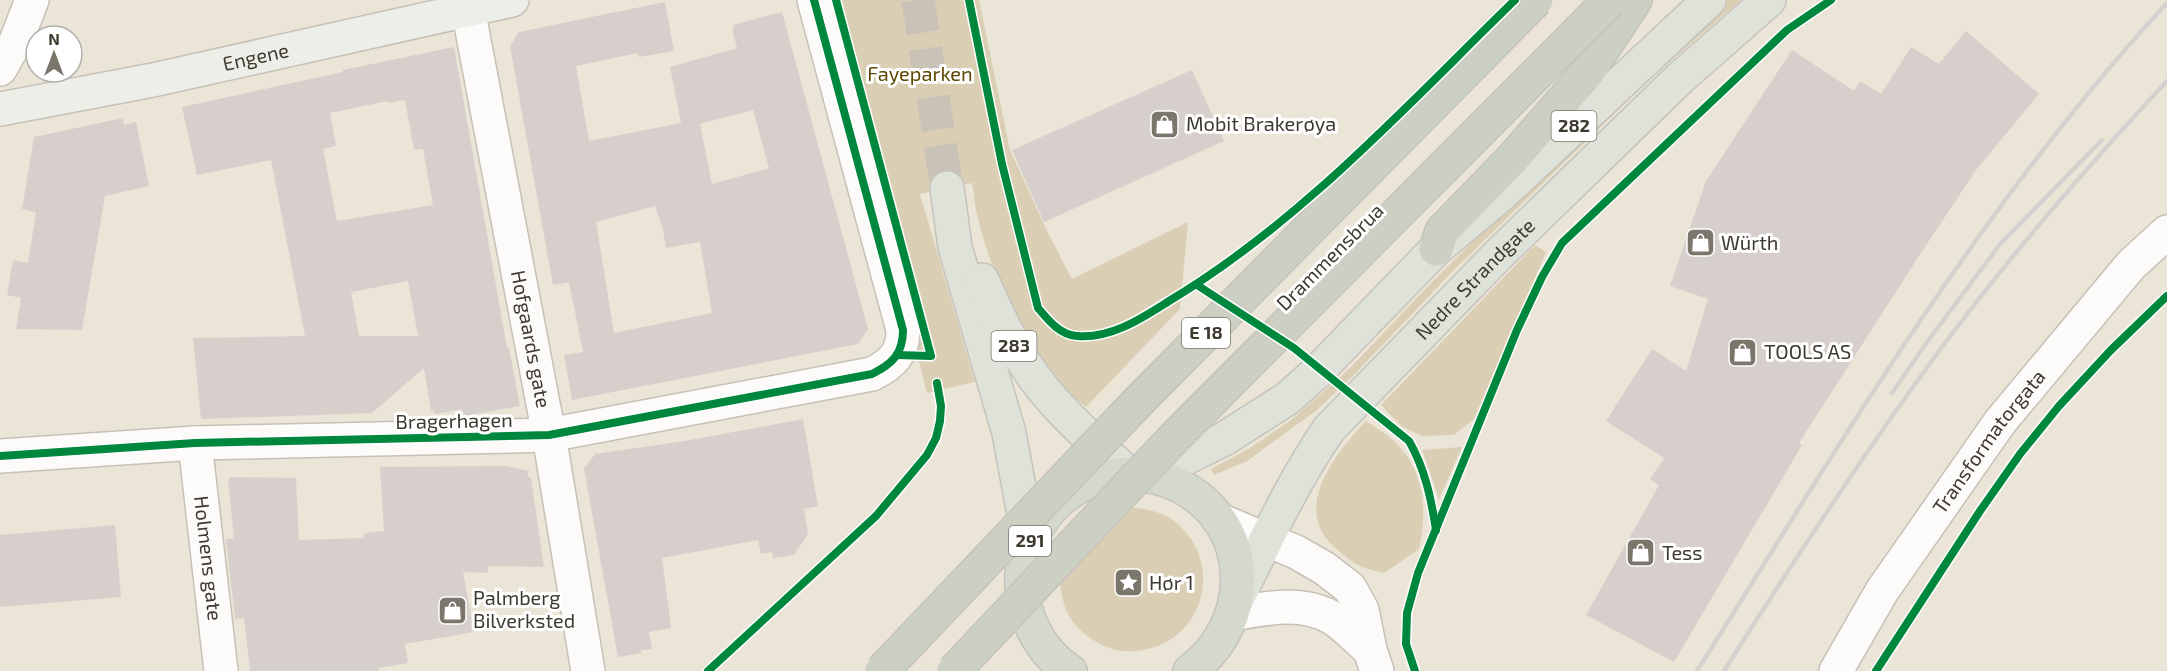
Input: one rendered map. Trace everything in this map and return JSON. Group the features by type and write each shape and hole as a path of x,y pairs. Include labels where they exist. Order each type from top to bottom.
{"highway":[{"name":"Drammensbrua","path":"882,671 1134,406 1472,62 1536,0"},
{"name":"Drammensbrua","path":"954,671 1171,441 1610,0"},
{"path":"1437,249 1442,231 1512,159 1587,73 1635,0"},
{"name":"291","path":"1051,664 1029,620 1024,603 1022,582 1029,542 1039,523 1068,493 1106,476 1138,475 1170,481 1189,491 1205,504 1219,520 1229,538 1236,559 1238,580 1234,607 1223,636 1210,655 1190,671"}],"main road":[{"name":"Engene","path":"2,113 512,0"},
{"name":"Nedre Strandgate","path":"1138,475 1224,439 1288,398 1317,372 1437,249 1503,193 1708,0"},
{"name":"Nedre Strandgate","path":"1234,607 1266,539 1311,456 1329,429 1506,247 1671,87 1768,0"},
{"name":"283","path":"1029,542 1009,433 955,246 947,188 980,276 1010,339 1034,378 1050,397 1138,475"}],"street":[{"path":"0,69 16,40 32,0"},
{"name":"Bragerhagen","path":"0,456 195,443 549,435 872,375 888,366 897,355 903,342 903,330 814,0"},
{"name":"Hofgaards gate","path":"468,9 549,435 588,671"},
{"path":"0,75 2,113"},
{"name":"Transformatorgata","path":"1836,671 1882,591 2000,422 2131,265 2167,232"},
{"name":"Holmens gate","path":"195,443 221,671"},
{"path":"1219,520 1266,539 1324,568 1350,588 1362,610 1373,661"},
{"path":"1234,607 1313,609 1334,620 1373,661"}],"green space":[{"name":"Fayeparken","path":"827,0 979,0 1010,150 1072,279 1188,222 1180,309 1086,407 1045,368 1020,330 986,247 976,210 972,183 920,194 975,382 927,393"},
{"path":"1727,0 1741,0 1650,79 1454,270 1353,376 1317,410 1247,461 1214,475 1211,469 1250,448 1294,418 1349,369 1438,276 1625,91"},
{"path":"1535,245 1546,252 1474,419 1454,435 1422,436 1401,426 1381,405"},
{"path":"1366,421 1390,437 1404,452 1418,477 1423,505 1419,549 1384,573 1355,564 1348,559 1324,536 1317,519 1317,502 1321,484 1341,450"},
{"path":"1462,447 1439,499 1422,450"},
{"path":"1124,507 1157,512 1179,525 1193,542 1200,559 1203,576 1202,593 1188,624 1176,636 1161,645 1137,651 1120,651 1109,648 1088,637 1068,614 1060,584 1059,572"}],"building":[{"path":"665,2 674,51 639,57 638,53 576,66 589,141 681,123 670,67 737,48 733,25 782,12 868,329 858,344 572,400 564,355 583,352 569,282 553,285 510,46 519,32","holes":["753,110 769,168 712,184 700,124","655,206 663,229 666,248 700,242 712,313 614,333 596,222"]},
{"path":"1966,31 2039,94 1976,170 1915,262 1799,443 1802,445 1674,662 1586,615 1659,485 1650,479 1664,458 1606,421 1652,349 1686,371 1708,299 1670,286 1706,181 1792,50 1854,91 1860,81 1881,94 1911,47 1939,64"},
{"path":"454,47 507,348 509,348 520,406 464,416 462,409 435,414 434,410 431,411 424,368 372,413 201,419 193,338 305,336 271,160 197,175 182,107 343,72 343,70","holes":["405,100 414,150 423,149 433,205 337,221 323,149 336,146 330,113 388,101 389,103","408,281 418,336 359,336 351,292"]},
{"path":"1192,70 1224,141 1044,222 1012,150"},
{"path":"123,118 124,125 136,122 149,186 105,196 82,330 16,329 21,298 7,295 13,260 28,263 36,212 22,209 34,137"},
{"path":"803,419 818,506 804,509 808,534 794,555 773,558 772,552 761,554 758,540 662,558 671,628 649,632 652,649 618,657 584,469 595,454 685,441"},
{"path":"506,466 529,471 527,475 531,478 544,567 488,566 488,573 463,572 474,632 405,644 408,663 378,668 379,671 250,671 244,618 235,619 226,539 234,539 228,479 230,477 296,478 299,540 364,538 364,533 384,531 380,467"},
{"path":"115,525 121,597 0,607 0,535"}],"tunnel":[{"path":"918,0 947,188"}],"railway":[{"path":"1697,671 1860,412 1975,242 2035,160 2099,80 2167,3"},
{"path":"1724,671 1852,474 1961,322 2046,216 2167,81"},
{"path":"1892,393 2001,243 2102,140"}],"cycle path":[{"path":"0,456 195,443 549,435 872,374 895,357 901,346 903,330 814,0"},
{"path":"836,0 931,356 897,355"},
{"path":"969,0 1002,164 1038,308 1055,326 1065,333 1077,336 1102,334 1126,326 1217,270 1263,236 1351,161 1515,0"},
{"path":"1415,671 1406,644 1407,613 1418,573 1517,330 1542,277 1562,243 1787,30 1831,0"},
{"path":"1197,285 1294,348 1409,441 1427,484 1436,530"},
{"path":"1876,671 1980,511 2020,454 2059,406 2111,350 2167,296"},
{"path":"708,671 876,516 927,455 936,438 940,421 941,406 937,383"}],"place":[{"name":"Mobit Brakerøya","path":"1165,124"},
{"name":"Würth","path":"1700,243"},
{"name":"TOOLS AS","path":"1743,352"},
{"name":"Tess","path":"1641,553"},
{"name":"Hør 1","path":"1128,583"},
{"name":"Palmberg Bilverksted","path":"452,610"}]}
